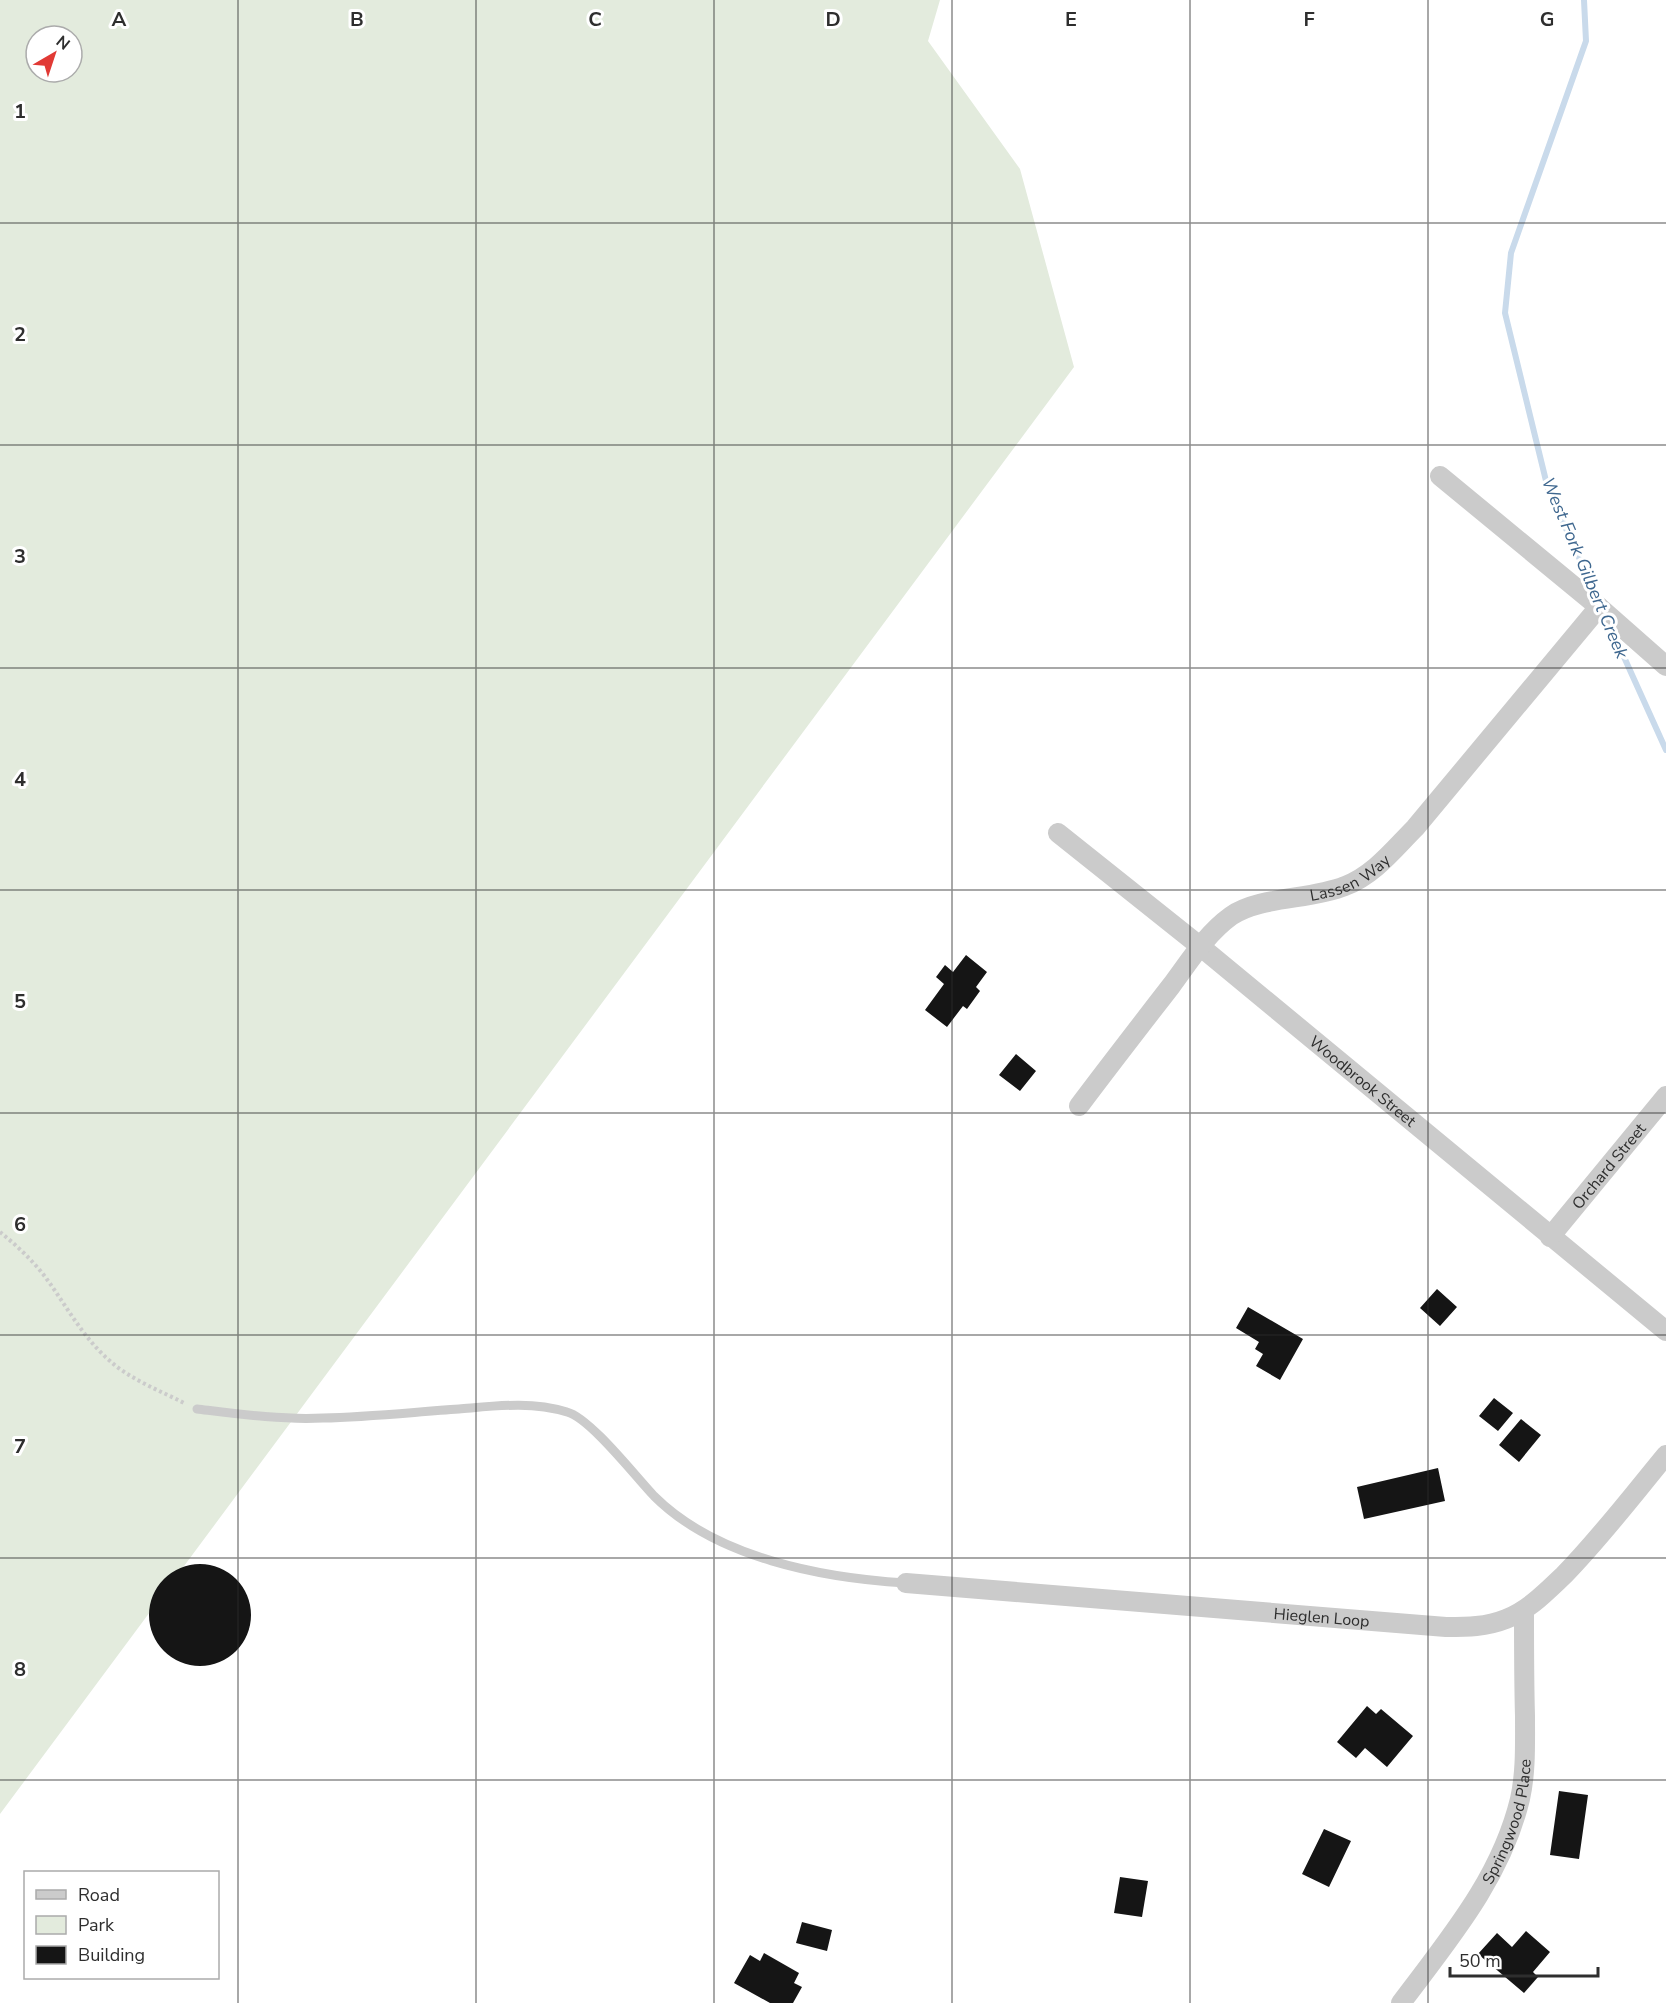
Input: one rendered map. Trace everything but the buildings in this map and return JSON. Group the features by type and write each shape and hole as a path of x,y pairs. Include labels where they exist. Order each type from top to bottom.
{"street":[{"path":"1440,476 1599,607 1666,666"},
{"name":"Lassen Way","path":"1078,1106 1201,947 1230,917 1245,908 1323,893 1346,886 1366,876 1415,828 1599,607"},
{"name":"Woodbrook Street","path":"1058,833 1201,947 1550,1237 1666,1330"},
{"name":"Orchard Street","path":"1550,1237 1666,1096"},
{"name":"Hieglen Loop","path":"906,1583 1446,1627 1473,1627 1489,1624 1524,1611 1539,1599 1588,1550 1666,1455"},
{"name":"Springwood Place","path":"1401,2003 1470,1912 1497,1865 1511,1831 1520,1797 1525,1763 1524,1611"}],"lane":[{"path":"197,1409 321,1419 503,1406 540,1405 570,1412 588,1426 656,1497 682,1519 713,1537 761,1557 807,1571 906,1583"}],"path":[{"path":"0,1233 42,1273 86,1335 110,1362 140,1381 197,1409"}],"green space":[{"path":"0,0 940,0 928,41 1020,169 1074,367 0,1814"}],"waterway":[{"name":"West Fork Gilbert Creek","path":"1584,0 1586,41 1511,253 1505,313 1548,489 1596,595"},
{"name":"West Fork Gilbert Creek","path":"1610,626 1666,750"}]}
